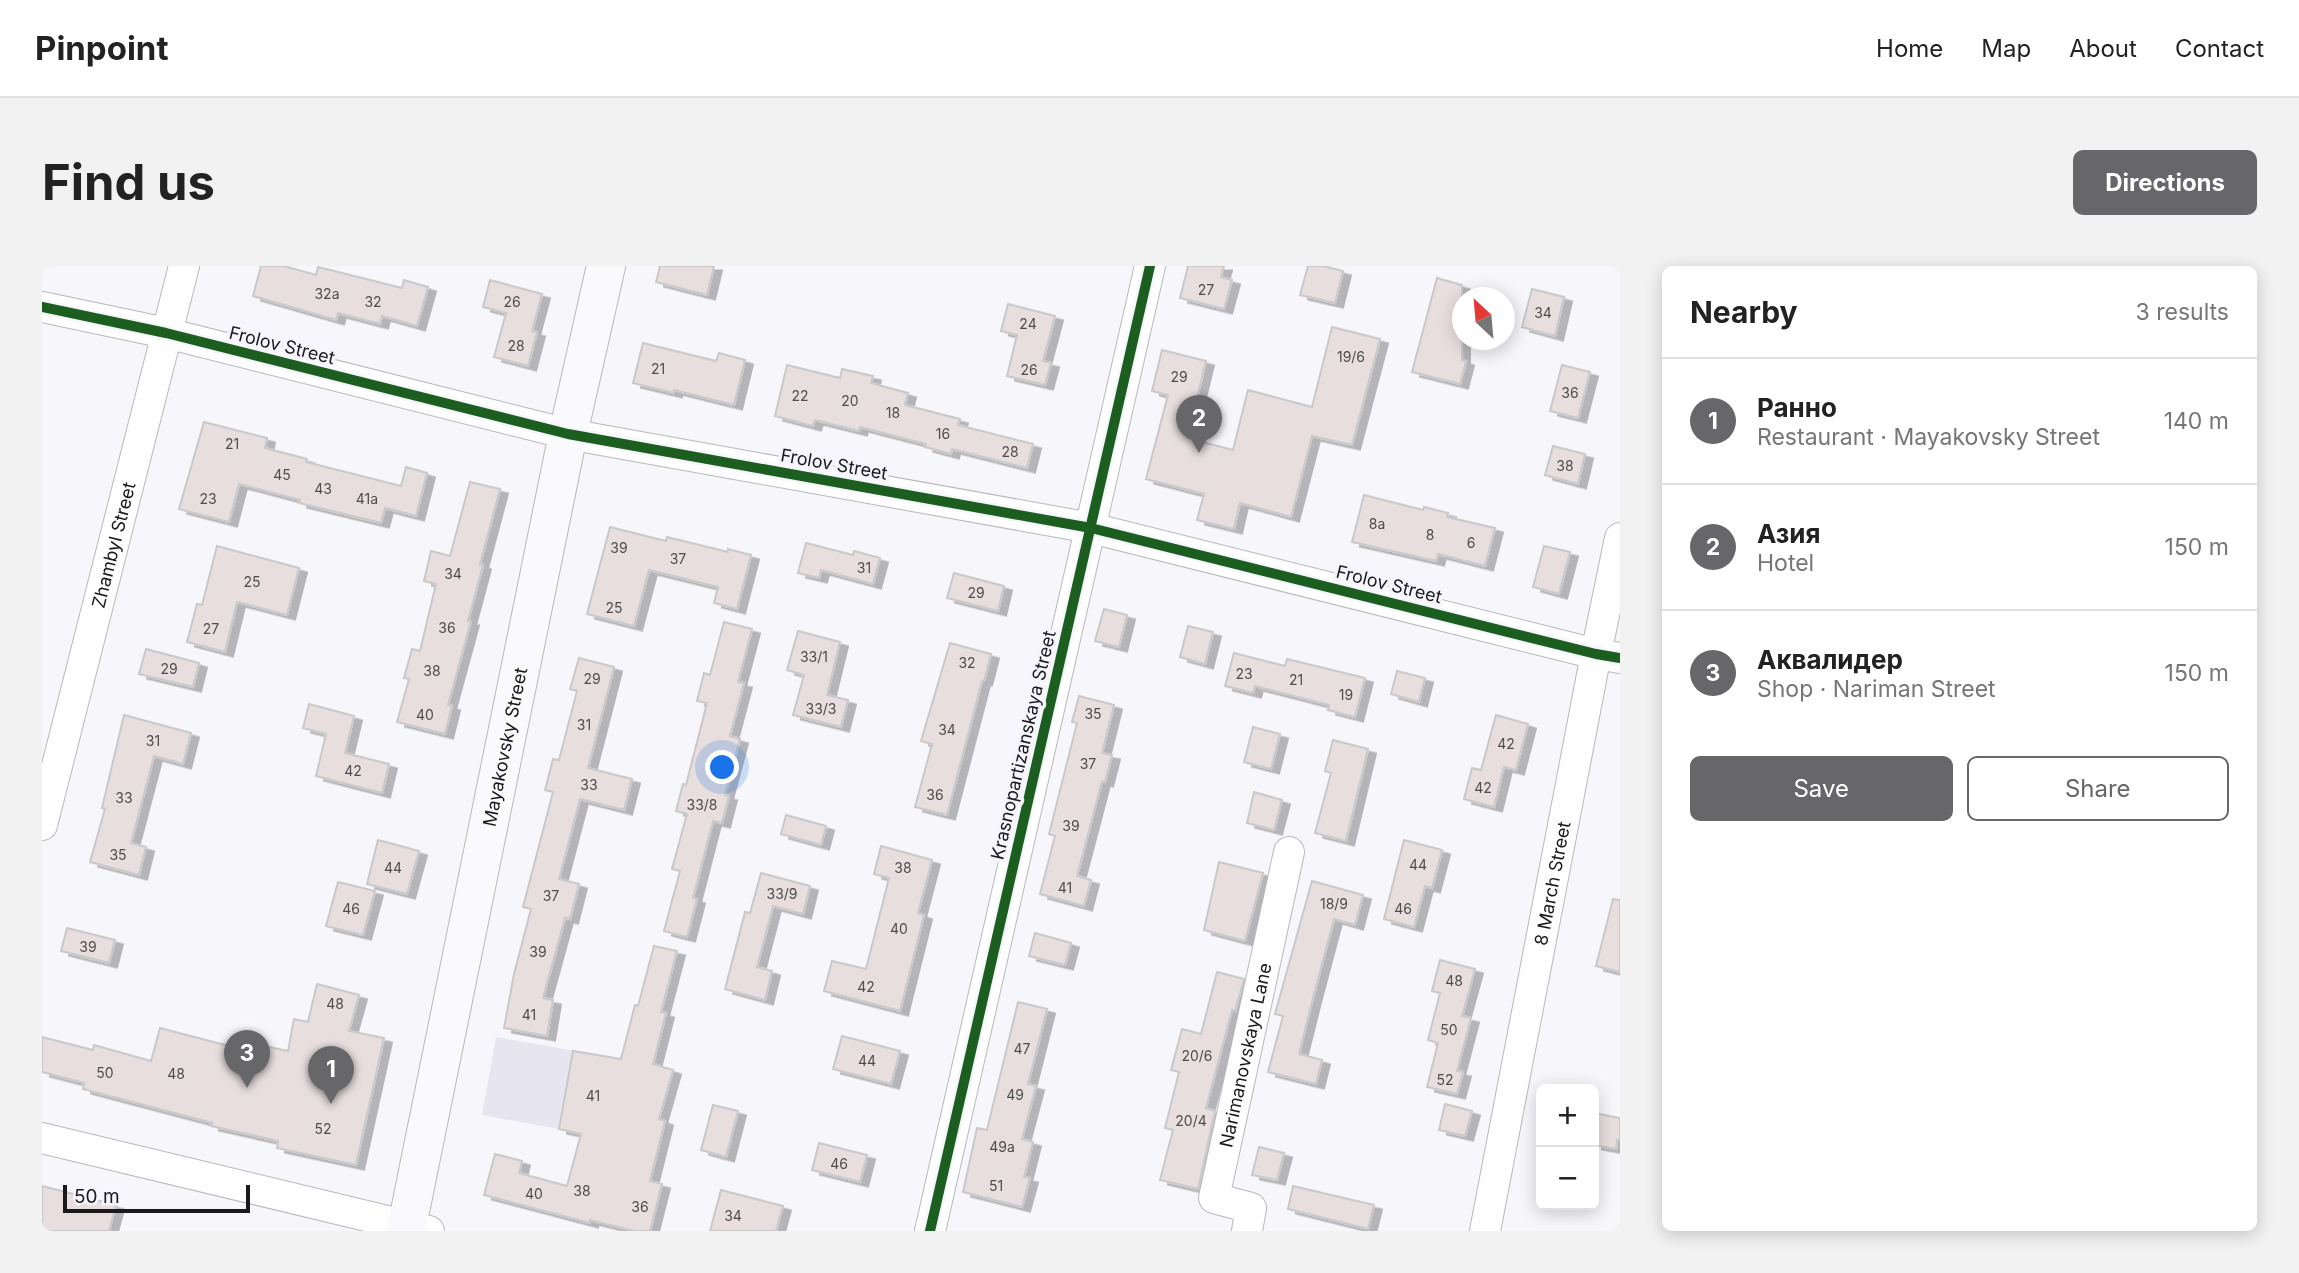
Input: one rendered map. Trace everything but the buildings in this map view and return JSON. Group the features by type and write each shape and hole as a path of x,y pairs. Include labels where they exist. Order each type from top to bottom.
{"main road":[{"name":"Mayakovsky Street","path":"414,1229 568,434 606,266"}],"street":[{"name":"Zhambyl Street","path":"42,825 184,266"},
{"name":"Krasnopartizanskaya Street","path":"930,1231 1150,266"},
{"name":"Frolov Street","path":"42,307 166,333 568,434 1091,528 1608,656"},
{"name":"8 March Street","path":"1485,1231 1608,656 1620,538"},
{"name":"Narimanovskaya Lane","path":"1247,1231 1251,1208 1214,1198 1289,852"},
{"path":"42,1138 414,1229"}],"shaded area":[{"path":"496,1037 627,1060 613,1139 482,1115"}],"cycle path":[{"path":"930,1231 1150,266"},
{"path":"42,307 166,333 568,434 1091,528 1620,658"}],"place":[{"name":"Азия","path":"1199,453"},
{"name":"Аквалидер","path":"247,1088"},
{"name":"Ранно","path":"331,1104"}]}
